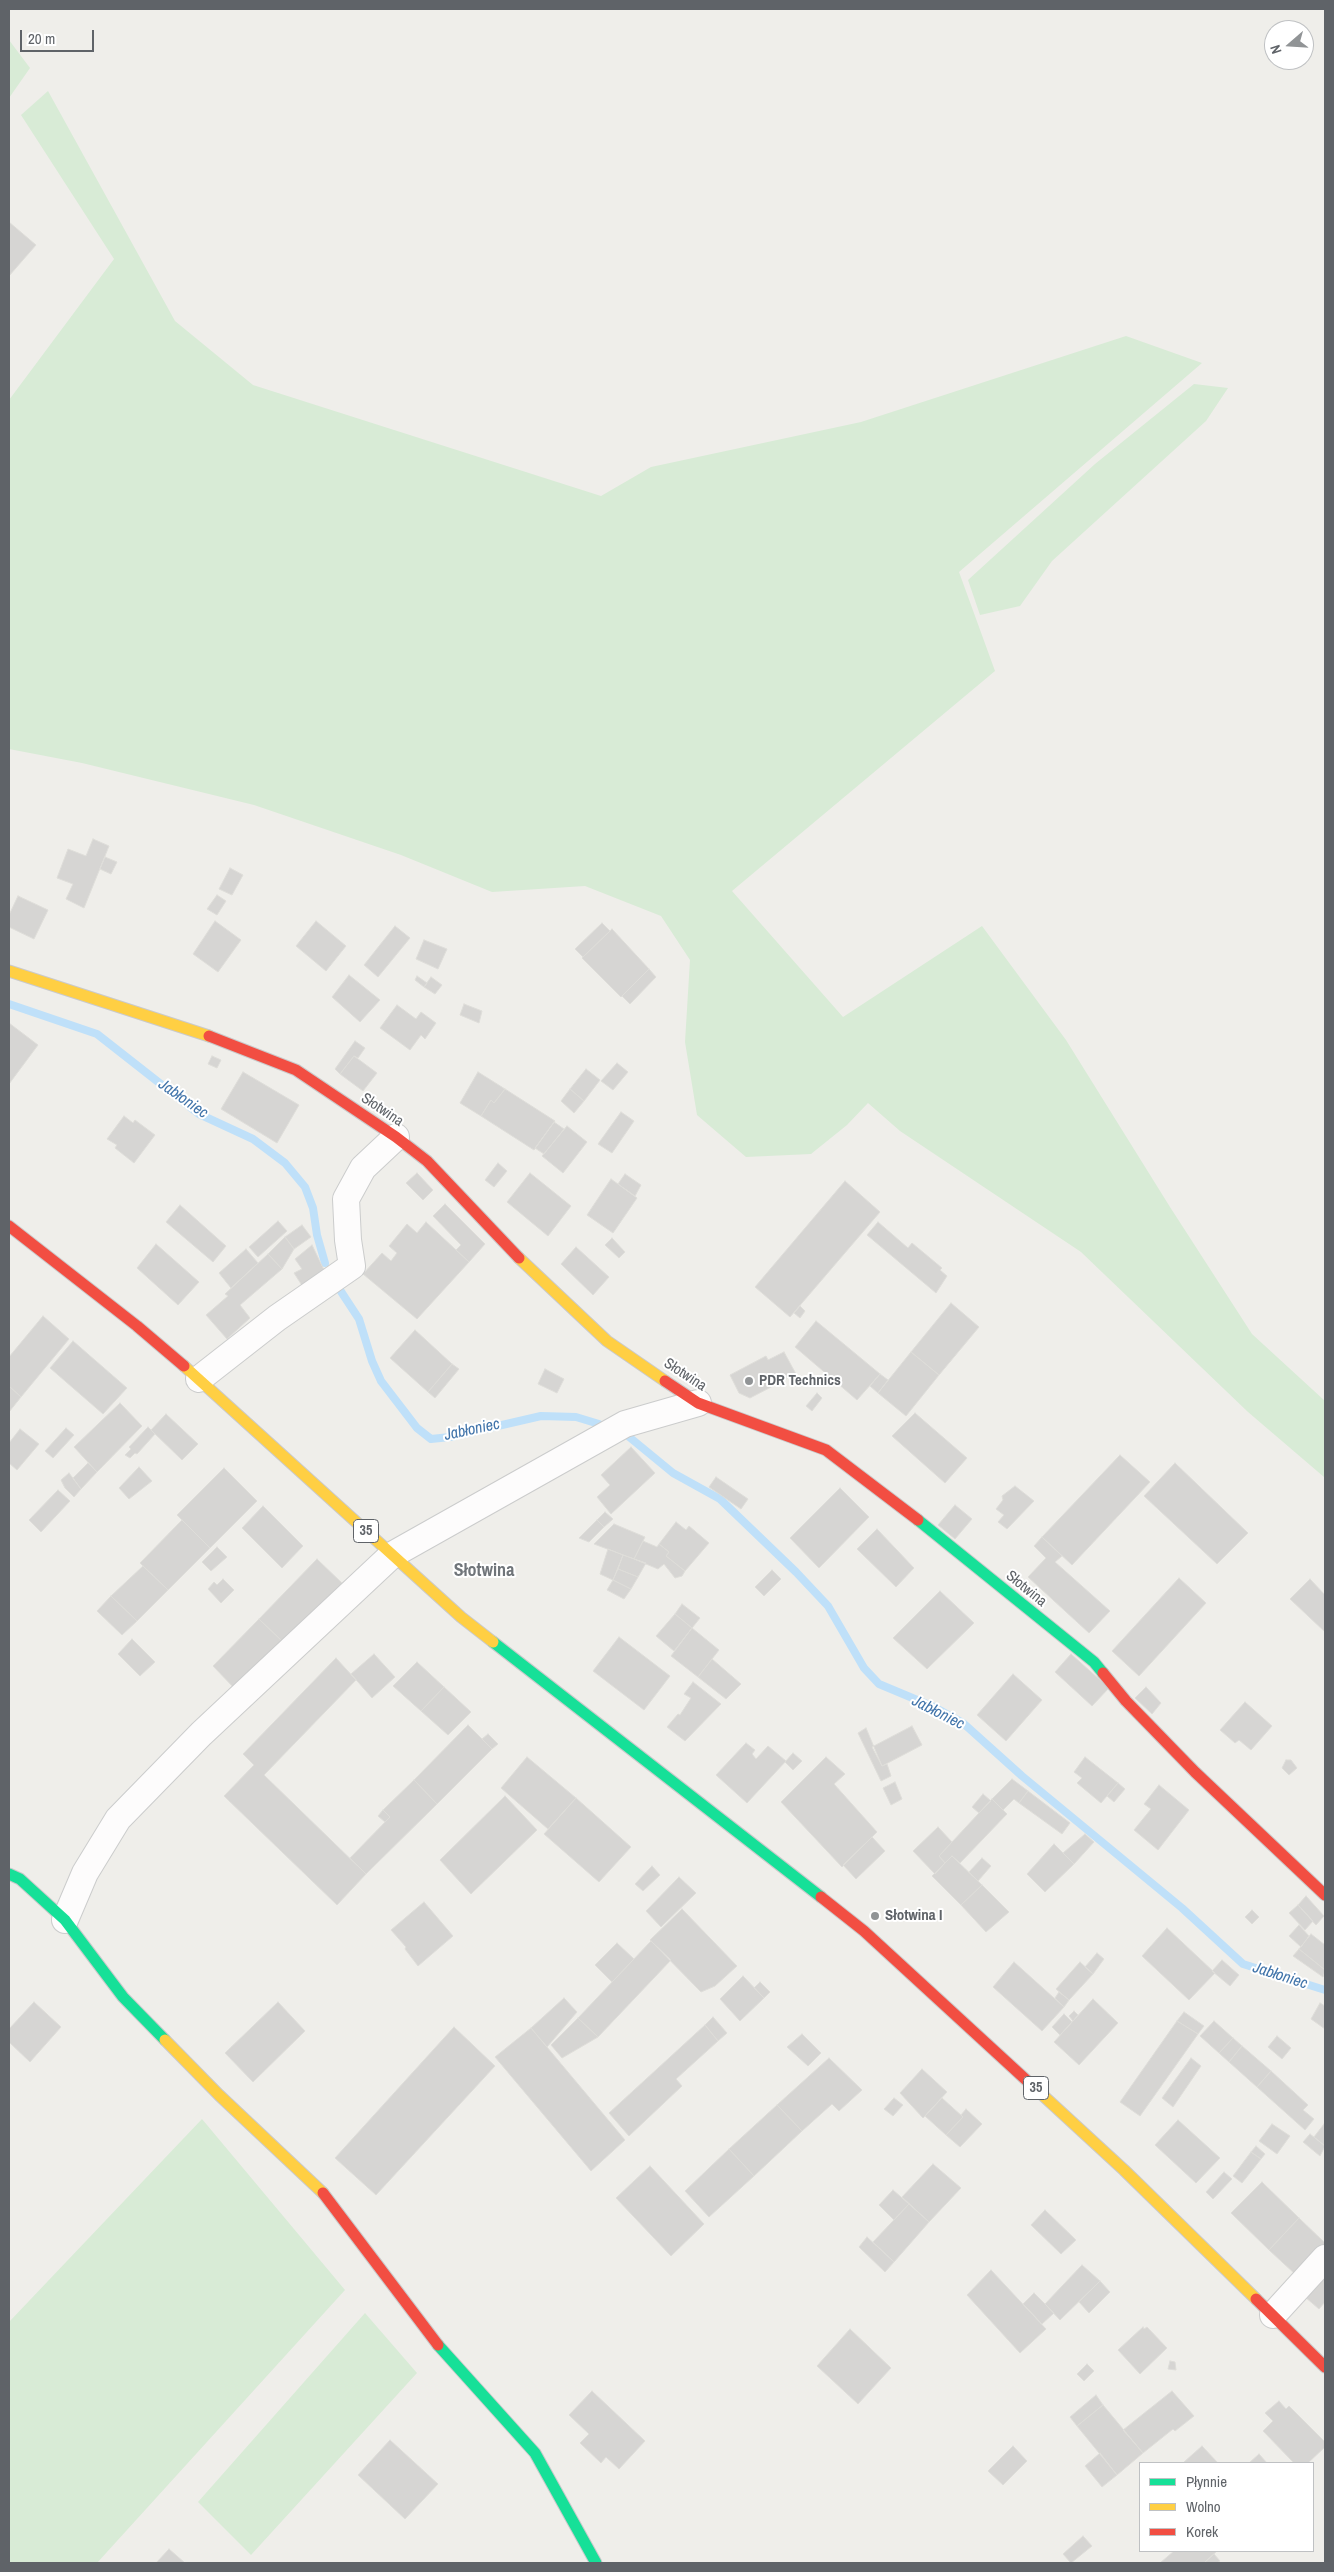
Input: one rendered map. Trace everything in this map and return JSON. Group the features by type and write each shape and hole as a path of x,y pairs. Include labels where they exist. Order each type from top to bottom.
{"street":[{"name":"Słotwina","path":"9,971 234,1044 296,1070 396,1137 428,1161 528,1268 607,1341 698,1403 752,1420 826,1450 909,1513 1094,1662 1126,1701 1188,1765 1325,1895"},
{"path":"199,1379 277,1318 352,1266 348,1240 346,1199 363,1168 396,1137"},
{"name":"35","path":"9,1226 116,1308 199,1379 461,1617 530,1669 864,1932 1124,2170 1325,2367"},
{"path":"65,1920 85,1873 118,1819 201,1734 392,1555 625,1424 698,1403"},
{"path":"9,1874 20,1880 65,1920 123,1997 219,2095 330,2200 446,2356 535,2453 596,2563"},
{"path":"1273,2315 1325,2258"}],"green space":[{"path":"9,40 30,68 9,98"},
{"path":"48,91 175,321 253,385 601,496 651,467 861,422 1126,336 1202,363 959,572 995,671 732,891 843,1017 982,926 1066,1040 1252,1334 1325,1401 1324,1477 1248,1412 1081,1252 900,1131 868,1103 847,1125 811,1154 746,1157 697,1115 685,1042 690,960 661,916 585,886 492,892 401,855 254,805 82,763 9,749 9,400 114,259 21,115"},
{"path":"1194,384 1228,388 1206,421 1052,561 1020,606 980,615 968,580 1095,464"},
{"path":"202,2119 345,2290 97,2563 9,2563 9,2322"},
{"path":"365,2313 417,2373 251,2555 198,2502"}],"building":[{"path":"9,222 36,245 9,276"},
{"path":"93,839 109,846 84,908 66,899 73,884 57,878 68,849 86,856"},
{"path":"105,857 117,862 111,874 100,869"},
{"path":"230,868 243,875 232,895 219,889"},
{"path":"217,895 226,901 217,915 207,909"},
{"path":"18,896 48,910 34,939 9,927 9,915"},
{"path":"215,921 241,940 218,972 193,954"},
{"path":"316,921 346,946 326,971 296,946"},
{"path":"602,923 610,931 583,957 575,949"},
{"path":"395,926 410,938 378,977 364,965"},
{"path":"612,929 649,969 621,997 582,958"},
{"path":"424,940 447,949 438,969 416,959"},
{"path":"649,969 656,977 630,1004 622,996"},
{"path":"349,975 380,1000 360,1022 332,997"},
{"path":"417,976 427,983 424,987 415,980"},
{"path":"431,977 442,985 435,994 424,987"},
{"path":"464,1004 482,1011 479,1023 460,1015"},
{"path":"397,1005 416,1019 421,1012 436,1023 425,1039 421,1035 410,1050 380,1028"},
{"path":"9,1023 38,1045 9,1084"},
{"path":"355,1041 365,1048 358,1058 354,1056 340,1074 335,1069"},
{"path":"212,1056 221,1060 217,1068 208,1064"},
{"path":"354,1056 377,1073 363,1091 340,1074"},
{"path":"617,1063 628,1072 613,1090 601,1081"},
{"path":"586,1069 600,1080 584,1101 570,1089"},
{"path":"243,1072 299,1105 277,1143 221,1109"},
{"path":"478,1072 505,1089 494,1103 491,1100 481,1116 460,1103"},
{"path":"505,1089 555,1121 534,1150 481,1116 491,1100 494,1103"},
{"path":"570,1089 584,1101 574,1113 561,1101"},
{"path":"621,1112 634,1121 612,1153 598,1144"},
{"path":"124,1116 133,1123 135,1120 155,1135 134,1163 115,1148 117,1145 107,1139"},
{"path":"554,1122 564,1129 544,1154 535,1148"},
{"path":"567,1126 587,1142 563,1173 542,1156"},
{"path":"498,1163 507,1171 494,1187 485,1180"},
{"path":"417,1173 433,1190 423,1200 406,1183"},
{"path":"530,1173 571,1206 548,1236 507,1202"},
{"path":"625,1174 641,1185 635,1196 618,1184"},
{"path":"611,1179 637,1198 613,1233 587,1215"},
{"path":"845,1181 880,1212 790,1317 755,1287"},
{"path":"445,1204 485,1244 469,1262 456,1250 461,1245 433,1216"},
{"path":"180,1205 226,1246 213,1262 166,1222"},
{"path":"278,1221 287,1231 258,1257 249,1247"},
{"path":"426,1222 469,1262 417,1319 363,1274 382,1253 391,1261 397,1253 389,1246 407,1224 417,1233"},
{"path":"878,1222 908,1248 912,1243 942,1268 940,1270 947,1276 936,1293 867,1235"},
{"path":"302,1225 311,1237 294,1249 285,1237"},
{"path":"285,1237 294,1249 282,1269 268,1254"},
{"path":"612,1238 625,1252 619,1258 605,1245"},
{"path":"156,1244 199,1282 178,1305 137,1268"},
{"path":"312,1245 326,1274 303,1287 294,1273 302,1269 295,1259"},
{"path":"576,1247 609,1277 593,1295 561,1264"},
{"path":"246,1249 258,1263 231,1288 219,1273"},
{"path":"268,1254 282,1269 240,1305 250,1318 227,1339 206,1315 228,1296 225,1294"},
{"path":"951,1303 979,1327 939,1375 911,1352"},
{"path":"800,1306 805,1311 800,1318 794,1313"},
{"path":"43,1316 69,1339 21,1397 9,1386 9,1357"},
{"path":"816,1321 880,1374 857,1400 795,1347"},
{"path":"415,1330 452,1364 428,1392 390,1358"},
{"path":"73,1341 127,1388 103,1414 50,1368"},
{"path":"784,1352 796,1374 750,1398 739,1393 730,1375 766,1356 768,1360"},
{"path":"911,1352 939,1375 906,1416 878,1393"},
{"path":"452,1364 459,1369 435,1398 428,1392"},
{"path":"545,1369 564,1379 557,1393 538,1384"},
{"path":"880,1374 888,1380 878,1393 870,1386"},
{"path":"9,1386 21,1397 9,1412"},
{"path":"817,1393 822,1398 812,1411 806,1406"},
{"path":"120,1403 142,1426 97,1472 74,1447"},
{"path":"915,1413 967,1458 945,1483 892,1436"},
{"path":"166,1414 198,1444 182,1460 151,1430"},
{"path":"148,1427 155,1434 137,1454 135,1453 130,1458 125,1455 131,1449 129,1447"},
{"path":"66,1428 74,1435 53,1458 45,1451"},
{"path":"20,1429 39,1444 17,1470 9,1463 9,1443"},
{"path":"631,1447 655,1473 611,1514 597,1497 610,1485 601,1475"},
{"path":"1120,1455 1150,1482 1072,1565 1042,1537"},
{"path":"88,1463 97,1472 81,1489 73,1478"},
{"path":"1175,1463 1248,1533 1217,1564 1144,1496"},
{"path":"139,1467 152,1481 129,1499 119,1488"},
{"path":"224,1468 257,1501 210,1548 177,1515"},
{"path":"69,1473 81,1489 74,1497 65,1488 61,1480"},
{"path":"716,1477 748,1499 741,1509 709,1487"},
{"path":"1015,1486 1034,1501 1007,1529 998,1522 1004,1515 996,1509 1003,1500 1002,1496"},
{"path":"840,1488 869,1517 819,1568 790,1538"},
{"path":"58,1490 70,1501 41,1532 29,1520"},
{"path":"955,1505 972,1519 955,1539 938,1525"},
{"path":"263,1506 303,1546 282,1568 242,1528"},
{"path":"605,1512 613,1519 604,1527 597,1520"},
{"path":"182,1520 210,1548 168,1590 140,1563"},
{"path":"597,1520 604,1527 589,1542 579,1538"},
{"path":"676,1522 686,1530 689,1526 709,1543 685,1571 666,1556 669,1552 659,1544"},
{"path":"614,1524 645,1537 634,1559 594,1544"},
{"path":"877,1529 914,1568 896,1587 857,1549"},
{"path":"1042,1537 1062,1556 1055,1562 1110,1611 1089,1633 1028,1577 1046,1558 1034,1546"},
{"path":"643,1541 657,1547 659,1544 669,1552 666,1556 685,1571 682,1576 675,1578 664,1564 658,1569 634,1559"},
{"path":"217,1547 227,1557 211,1571 202,1562"},
{"path":"608,1549 623,1555 613,1580 600,1574"},
{"path":"623,1555 646,1563 638,1577 618,1569"},
{"path":"317,1559 343,1584 283,1642 259,1619"},
{"path":"143,1566 168,1590 137,1621 111,1596"},
{"path":"618,1569 638,1577 631,1589 613,1580"},
{"path":"772,1570 781,1579 764,1596 755,1587"},
{"path":"1179,1578 1206,1603 1139,1676 1112,1651"},
{"path":"223,1579 234,1590 221,1603 208,1589 214,1582 217,1585"},
{"path":"1310,1579 1325,1595 1325,1632 1290,1599"},
{"path":"613,1580 631,1589 624,1599 607,1590"},
{"path":"940,1591 974,1623 927,1669 893,1638"},
{"path":"111,1596 137,1621 122,1635 97,1611"},
{"path":"682,1604 700,1618 692,1628 675,1614"},
{"path":"675,1614 692,1628 674,1651 656,1636"},
{"path":"259,1619 283,1642 235,1689 213,1666"},
{"path":"692,1628 719,1650 698,1677 671,1656"},
{"path":"619,1637 670,1676 644,1710 593,1671"},
{"path":"132,1639 155,1662 140,1676 118,1654"},
{"path":"374,1654 395,1677 372,1698 351,1674"},
{"path":"1071,1654 1109,1688 1092,1706 1055,1672"},
{"path":"336,1658 356,1680 264,1775 366,1874 337,1905 224,1796 254,1765 243,1754"},
{"path":"712,1659 741,1684 726,1699 698,1677"},
{"path":"417,1662 444,1687 421,1711 393,1686"},
{"path":"1013,1674 1042,1700 1006,1741 977,1715"},
{"path":"693,1682 721,1704 685,1741 667,1727 678,1714 680,1715 691,1698 684,1694"},
{"path":"444,1687 471,1712 448,1735 421,1711"},
{"path":"1146,1687 1161,1703 1152,1714 1135,1698"},
{"path":"1245,1702 1272,1726 1251,1750 1239,1740 1235,1743 1220,1730"},
{"path":"468,1725 492,1749 437,1804 414,1780"},
{"path":"912,1726 922,1745 882,1766 872,1747"},
{"path":"866,1728 882,1766 887,1764 891,1776 881,1781 858,1733"},
{"path":"488,1734 498,1744 492,1749 482,1739"},
{"path":"746,1743 755,1750 752,1754 756,1759 768,1746 786,1761 747,1803 716,1775"},
{"path":"793,1753 802,1761 793,1770 785,1762"},
{"path":"527,1757 576,1798 548,1829 501,1788"},
{"path":"826,1757 845,1774 834,1784 877,1832 842,1867 781,1802"},
{"path":"1085,1757 1118,1783 1101,1803 1077,1783 1082,1778 1074,1772"},
{"path":"1286,1760 1291,1760 1297,1768 1289,1775 1282,1768"},
{"path":"1012,1779 1028,1791 1019,1803 1014,1799 1003,1810 992,1799"},
{"path":"414,1780 437,1804 366,1874 350,1858 390,1817 383,1810"},
{"path":"895,1782 902,1799 891,1805 883,1788"},
{"path":"1118,1783 1125,1789 1114,1802 1107,1796"},
{"path":"1159,1785 1189,1810 1158,1850 1134,1830 1151,1809 1144,1804"},
{"path":"1028,1791 1070,1823 1062,1834 1019,1803"},
{"path":"983,1794 991,1801 979,1813 972,1807"},
{"path":"505,1796 537,1830 471,1894 440,1860"},
{"path":"576,1798 631,1847 599,1882 544,1834"},
{"path":"992,1799 1007,1814 960,1863 952,1856 945,1863 939,1856"},
{"path":"383,1810 390,1817 385,1822 378,1816"},
{"path":"938,1827 952,1842 939,1856 945,1863 935,1874 913,1851"},
{"path":"1085,1834 1094,1842 1074,1864 1063,1853"},
{"path":"872,1837 885,1851 856,1879 843,1865"},
{"path":"1054,1844 1074,1864 1045,1892 1027,1874"},
{"path":"952,1856 982,1885 961,1905 932,1876"},
{"path":"982,1858 991,1866 978,1881 969,1872"},
{"path":"652,1866 660,1875 643,1891 635,1884"},
{"path":"679,1877 696,1893 661,1927 646,1911"},
{"path":"982,1885 1009,1912 986,1932 961,1905"},
{"path":"1306,1896 1324,1916 1316,1925 1298,1905"},
{"path":"424,1902 453,1936 418,1966 405,1949 406,1947 391,1930"},
{"path":"1298,1905 1313,1921 1305,1930 1289,1913"},
{"path":"682,1909 737,1966 715,1986 701,1992 650,1940"},
{"path":"1252,1910 1259,1917 1252,1924 1245,1917"},
{"path":"1299,1925 1309,1936 1301,1947 1289,1936"},
{"path":"1167,1928 1215,1973 1189,2000 1142,1956"},
{"path":"1311,1934 1325,1945 1325,1970 1299,1949"},
{"path":"651,1941 671,1960 598,2037 578,2018"},
{"path":"617,1943 634,1959 612,1982 595,1965"},
{"path":"1299,1949 1325,1970 1323,1977 1293,1956"},
{"path":"1097,1953 1104,1959 1093,1974 1085,1967"},
{"path":"1222,1960 1239,1975 1230,1986 1212,1971"},
{"path":"1014,1962 1064,2007 1042,2031 993,1987"},
{"path":"1080,1962 1093,1974 1069,2000 1056,1989"},
{"path":"743,1976 764,1998 740,2021 720,1999"},
{"path":"760,1982 770,1992 764,1998 754,1988"},
{"path":"1059,1992 1069,2000 1064,2007 1055,1998"},
{"path":"564,1998 577,2012 547,2047 531,2028"},
{"path":"1093,1999 1118,2023 1079,2065 1054,2042"},
{"path":"34,2002 61,2027 30,2062 9,2042 9,2029"},
{"path":"278,2002 305,2031 253,2082 225,2053"},
{"path":"1320,2003 1325,2006 1325,2029 1311,2019"},
{"path":"1074,2011 1078,2015 1073,2021 1069,2016"},
{"path":"1184,2012 1204,2026 1198,2034 1177,2021"},
{"path":"1064,2014 1072,2022 1060,2035 1052,2027"},
{"path":"713,2017 727,2033 718,2041 705,2025"},
{"path":"578,2018 598,2037 562,2058 551,2045"},
{"path":"1177,2021 1198,2034 1140,2116 1120,2102"},
{"path":"1214,2021 1233,2038 1219,2053 1200,2036"},
{"path":"705,2025 718,2041 676,2079 682,2086 629,2136 609,2113"},
{"path":"454,2027 495,2066 376,2195 335,2158"},
{"path":"531,2028 625,2140 591,2171 495,2057"},
{"path":"802,2034 821,2053 808,2066 787,2047"},
{"path":"1277,2036 1291,2048 1282,2059 1268,2047"},
{"path":"1233,2038 1242,2046 1229,2062 1219,2053"},
{"path":"1242,2046 1271,2071 1257,2087 1229,2062"},
{"path":"829,2058 862,2090 839,2111 832,2104 802,2131 777,2105"},
{"path":"1191,2058 1201,2066 1173,2107 1162,2098"},
{"path":"922,2069 947,2092 923,2118 900,2093"},
{"path":"1271,2071 1308,2105 1303,2110 1314,2119 1305,2130 1257,2087"},
{"path":"894,2098 903,2105 893,2116 884,2109"},
{"path":"942,2098 963,2117 946,2135 925,2116"},
{"path":"777,2105 802,2131 754,2176 729,2149"},
{"path":"966,2109 982,2124 960,2147 946,2135 963,2117 961,2115"},
{"path":"1178,2120 1220,2158 1196,2183 1155,2145"},
{"path":"1272,2124 1290,2136 1277,2154 1259,2141"},
{"path":"1325,2125 1325,2146 1314,2137"},
{"path":"1310,2134 1325,2146 1320,2156 1303,2142"},
{"path":"1256,2146 1265,2154 1261,2159 1251,2152"},
{"path":"729,2149 754,2176 709,2217 685,2191"},
{"path":"1251,2152 1261,2159 1242,2183 1233,2176"},
{"path":"933,2164 961,2188 929,2222 902,2197"},
{"path":"650,2166 704,2224 671,2256 616,2198"},
{"path":"1224,2172 1232,2179 1213,2199 1206,2192"},
{"path":"1262,2182 1299,2218 1269,2250 1231,2213"},
{"path":"893,2190 909,2204 894,2220 879,2205"},
{"path":"909,2204 929,2222 894,2262 873,2242"},
{"path":"1045,2210 1076,2240 1061,2254 1031,2225"},
{"path":"1299,2218 1325,2243 1325,2246 1295,2274 1269,2250"},
{"path":"867,2237 894,2262 885,2272 859,2247"},
{"path":"1082,2265 1100,2281 1060,2320 1045,2304"},
{"path":"991,2270 1046,2329 1020,2353 967,2295"},
{"path":"1325,2275 1325,2302 1319,2309 1305,2297"},
{"path":"1100,2281 1110,2292 1089,2313 1079,2302"},
{"path":"1034,2293 1054,2313 1042,2324 1023,2304"},
{"path":"1143,2327 1144,2329 1147,2327 1167,2348 1140,2374 1118,2350"},
{"path":"850,2329 891,2368 858,2404 817,2366"},
{"path":"1170,2361 1175,2362 1176,2370 1168,2369"},
{"path":"1087,2364 1094,2371 1084,2381 1077,2374"},
{"path":"592,2391 645,2441 619,2469 606,2457 601,2463 580,2443 589,2434 569,2415"},
{"path":"1172,2391 1194,2416 1175,2431 1173,2429 1143,2453 1123,2430"},
{"path":"1096,2395 1103,2405 1077,2426 1070,2417"},
{"path":"1279,2401 1286,2409 1289,2406 1325,2442 1325,2447 1309,2462 1293,2462 1263,2431 1273,2421 1265,2413"},
{"path":"1103,2405 1143,2453 1117,2475 1077,2426"},
{"path":"390,2440 438,2484 405,2519 358,2475"},
{"path":"1013,2446 1027,2461 1003,2485 988,2471"},
{"path":"1202,2446 1217,2462 1184,2462"},
{"path":"1100,2453 1117,2475 1102,2487 1085,2466"},
{"path":"1259,2454 1266,2462 1250,2462"},
{"path":"1083,2536 1092,2546 1071,2563 1063,2554"},
{"path":"169,2549 185,2563 156,2563"},
{"path":"1173,2552 1216,2552 1204,2563 1160,2563"},
{"path":"1214,2554 1220,2561 1217,2563 1204,2563"}],"waterway":[{"name":"Jabłoniec","path":"9,1004 97,1034 199,1114 253,1139 285,1163 305,1187 313,1208 317,1235 325,1263"},
{"name":"Jabłoniec","path":"340,1290 359,1319 372,1361 381,1381 417,1428 431,1439 450,1437 541,1416 576,1417 599,1424"},
{"name":"Jabłoniec","path":"628,1436 673,1473 720,1499 796,1572 828,1606 864,1668 879,1684 934,1707 963,1723 1022,1776 1182,1908 1243,1964 1325,1990"}],"traffic: fast":[{"path":"918,1520 1094,1662 1103,1673"},
{"path":"493,1642 821,1897"},
{"path":"9,1874 20,1879 65,1920 123,1997 165,2040"},
{"path":"438,2345 535,2453 596,2563"}],"traffic: slow":[{"path":"9,971 209,1036"},
{"path":"519,1258 607,1341 665,1381"},
{"path":"184,1366 461,1617 493,1642"},
{"path":"165,2040 219,2095 323,2193"},
{"path":"1036,2089 1124,2170 1256,2299"}],"traffic: jam":[{"path":"209,1036 296,1070 396,1137 427,1161 519,1258"},
{"path":"9,1226 137,1326 184,1366"},
{"path":"665,1381 698,1403 826,1450 918,1520"},
{"path":"1103,1673 1126,1701 1195,1772 1325,1895"},
{"path":"821,1897 864,1931 1036,2089"},
{"path":"323,2193 438,2345"},
{"path":"1256,2299 1325,2367"}],"place":[{"name":"PDR Technics","path":"749,1381"},
{"name":"Słotwina I","path":"875,1916"}],"district":[{"name":"Słotwina","path":"484,1571"}]}
